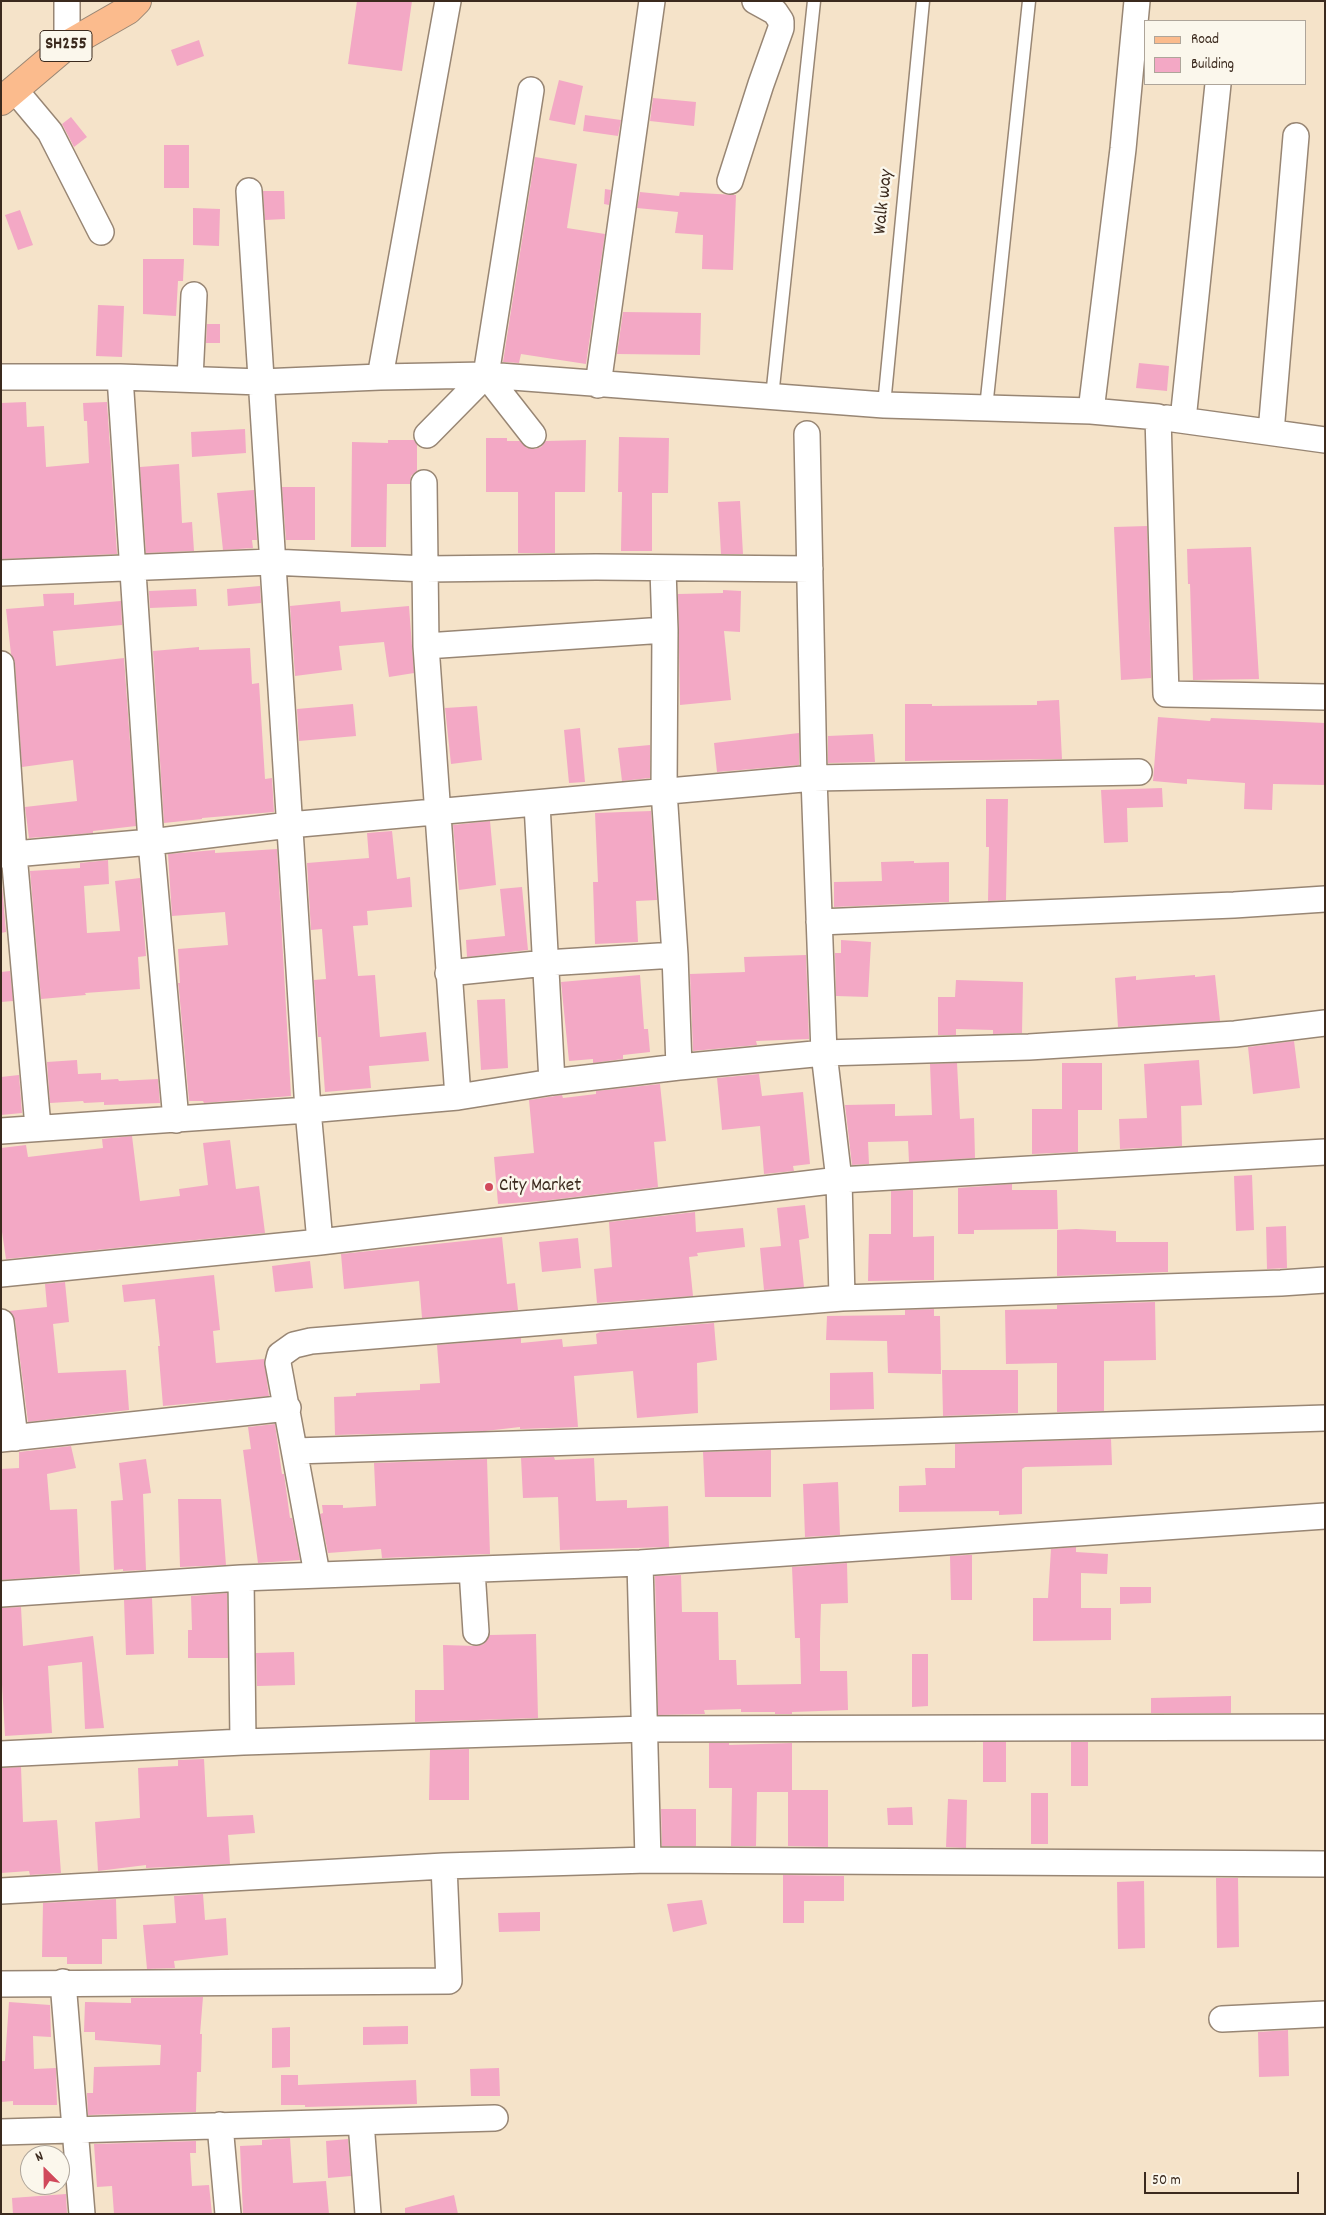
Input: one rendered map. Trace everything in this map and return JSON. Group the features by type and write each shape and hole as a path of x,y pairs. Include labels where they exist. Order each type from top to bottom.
{"main road":[{"name":"SH255","path":"8,95 67,45 128,10 137,1"}],"street":[{"path":"67,1 67,45"},
{"path":"380,377 448,1"},
{"path":"598,385 652,1"},
{"path":"730,181 781,28 781,21 775,12 755,1"},
{"path":"1092,411 1123,149 1137,1"},
{"path":"1183,420 1218,85"},
{"path":"427,436 486,375 531,90"},
{"path":"8,95 50,132 101,232"},
{"path":"1271,432 1296,136"},
{"path":"249,191 308,1110 320,1242"},
{"path":"190,380 194,295"},
{"path":"486,375 533,435"},
{"path":"1,377 261,382 486,375 598,385 884,405 1092,411 1183,420 1325,440"},
{"path":"120,378 151,842 176,1120"},
{"path":"1158,417 1166,694 1325,697"},
{"path":"807,434 814,778 824,1053 839,1180 842,1298"},
{"path":"424,483 426,646 458,1097"},
{"path":"1,573 272,562 426,569 596,567 810,569"},
{"path":"663,569 665,630 664,791 675,955 679,1067"},
{"path":"426,646 665,630"},
{"path":"1,664 7,854 38,1127"},
{"path":"7,854 151,842 289,825 814,778 1139,772"},
{"path":"537,804 552,1082"},
{"path":"819,922 1234,905 1325,899"},
{"path":"448,973 546,963 675,955"},
{"path":"1,1131 38,1127 176,1120 458,1097 552,1082 824,1053 1029,1047 1235,1034 1325,1023"},
{"path":"1,1274 320,1242 839,1180 1325,1152"},
{"path":"317,1574 288,1408 278,1363 280,1355 294,1345 842,1298 1325,1280"},
{"path":"1,1322 8,1438 288,1408"},
{"path":"295,1451 1325,1418"},
{"path":"1,1594 317,1574 640,1563 1325,1516"},
{"path":"640,1563 648,1860"},
{"path":"472,1570 476,1632"},
{"path":"241,1578 243,1742"},
{"path":"1,1754 243,1742 645,1729 1325,1727"},
{"path":"1,1891 444,1866 648,1860 1325,1864"},
{"path":"1,1984 62,1982 450,1981 444,1866"},
{"path":"62,1982 82,2214"},
{"path":"1222,2019 1325,2014"},
{"path":"1,2132 495,2118"},
{"path":"361,2122 368,2214"},
{"path":"220,2125 228,2214"}],"lane":[{"path":"772,397 814,1"},
{"name":"Walk way","path":"884,405 923,1"},
{"path":"986,408 1029,1"}],"building":[{"path":"357,1 412,1 402,71 348,64"},
{"path":"199,40 204,56 177,66 171,50"},
{"path":"559,80 583,86 575,125 549,120"},
{"path":"653,98 696,102 694,126 650,121"},
{"path":"585,115 621,120 618,136 583,131"},
{"path":"71,117 87,137 74,147 62,124"},
{"path":"164,145 189,145 189,188 164,188"},
{"path":"535,157 577,164 567,228 605,234 586,364 521,354 519,363 503,362"},
{"path":"605,189 611,190 609,205 604,204"},
{"path":"263,191 284,191 285,219 265,220"},
{"path":"640,192 679,196 680,192 736,195 733,270 702,269 703,235 675,233 678,212 637,208"},
{"path":"193,208 220,209 219,246 193,245"},
{"path":"20,210 33,245 18,250 5,215"},
{"path":"143,259 184,259 183,281 178,281 176,316 143,314"},
{"path":"98,305 124,306 122,357 96,356"},
{"path":"623,312 701,313 700,355 617,354"},
{"path":"207,324 220,324 220,343 206,343"},
{"path":"1139,363 1169,366 1167,391 1136,388"},
{"path":"26,402 27,427 44,426 46,467 89,463 87,421 84,421 83,403 107,402 117,554 2,559 1,403"},
{"path":"245,429 246,453 192,457 191,432"},
{"path":"619,437 669,438 668,493 652,493 652,551 621,551 622,492 618,492"},
{"path":"486,438 507,438 507,441 520,441 527,448 535,449 541,447 546,441 586,440 585,492 555,492 555,553 518,553 518,492 486,492"},
{"path":"388,440 414,440 417,445 417,471 411,476 410,484 387,484 386,547 351,547 352,442 388,443"},
{"path":"179,464 182,523 192,522 194,551 146,553 140,467"},
{"path":"282,487 315,487 315,540 286,540"},
{"path":"254,490 257,540 252,540 253,548 223,550 217,493"},
{"path":"740,501 743,554 721,554 718,502"},
{"path":"1147,526 1151,678 1121,680 1114,527"},
{"path":"1251,547 1259,679 1193,680 1187,549"},
{"path":"260,586 261,603 228,606 227,589"},
{"path":"196,589 197,606 150,608 149,591"},
{"path":"723,590 741,591 740,632 724,631 731,700 680,705 678,594 723,593"},
{"path":"74,593 74,605 121,601 122,625 53,631 56,666 124,658 136,826 93,831 93,833 29,838 25,807 77,801 73,760 22,767 15,663 11,654 6,609 44,606 43,594"},
{"path":"340,601 341,612 409,606 414,673 389,677 384,642 339,646 342,670 295,676 290,606"},
{"path":"199,647 199,650 250,648 252,684 259,683 265,779 272,778 274,812 164,823 153,651"},
{"path":"1059,700 1062,759 905,761 905,704 932,704 932,706 1037,705 1037,701"},
{"path":"353,704 356,736 299,741 297,709"},
{"path":"477,706 482,760 451,764 445,708"},
{"path":"1158,717 1210,721 1211,718 1325,723 1325,785 1273,784 1272,810 1244,809 1245,783 1187,779 1187,784 1153,781"},
{"path":"580,728 585,782 569,783 564,730"},
{"path":"799,733 799,765 717,772 714,743"},
{"path":"873,734 875,762 828,763 828,736"},
{"path":"650,745 650,778 622,781 618,748"},
{"path":"1162,788 1163,807 1127,808 1128,842 1104,843 1101,790"},
{"path":"986,799 1008,799 1006,900 988,901 989,847 986,847"},
{"path":"651,811 657,900 636,901 638,942 595,944 593,882 598,882 595,813"},
{"path":"490,821 496,885 459,890 453,825"},
{"path":"392,831 397,879 410,877 412,907 367,911 368,925 353,926 358,976 375,975 380,1037 426,1032 429,1061 369,1066 371,1088 325,1092 321,1037 318,1037 314,980 326,979 322,929 311,930 307,863 369,858 367,833"},
{"path":"277,849 291,1096 204,1103 203,1101 189,1101 178,983 180,983 178,949 228,945 225,912 172,916 168,854 215,850 215,853"},
{"path":"108,860 109,884 84,886 87,933 120,931 115,881 140,878 146,956 138,957 140,989 85,993 86,995 41,999 30,871 80,868 80,863"},
{"path":"914,861 914,863 949,862 949,902 834,907 834,882 882,881 881,862"},
{"path":"1,874 6,932 1,933"},
{"path":"522,887 528,950 467,957 466,940 505,936 500,889"},
{"path":"841,940 871,942 868,997 836,996 835,953 841,953"},
{"path":"806,955 809,1039 756,1041 757,1045 693,1051 690,974 745,972 744,957"},
{"path":"10,971 13,1001 1,1002 1,972"},
{"path":"640,975 644,1029 648,1029 650,1052 623,1055 623,1059 593,1063 593,1059 569,1061 561,982"},
{"path":"1195,975 1195,977 1215,975 1220,1021 1118,1027 1115,978 1136,976 1136,980"},
{"path":"956,980 1023,982 1022,1033 993,1034 993,1030 956,1029 956,1035 938,1035 938,997 955,997"},
{"path":"505,999 508,1068 481,1070 477,1000"},
{"path":"1294,1041 1300,1088 1253,1094 1248,1047"},
{"path":"77,1060 78,1074 101,1073 101,1080 158,1079 160,1103 104,1105 104,1102 84,1103 83,1101 50,1103 47,1062"},
{"path":"1199,1060 1202,1105 1181,1106 1182,1146 1120,1149 1119,1119 1147,1118 1144,1064"},
{"path":"957,1063 960,1119 974,1118 975,1158 909,1162 908,1141 868,1142 869,1164 852,1165 845,1105 895,1104 895,1116 932,1115 930,1064"},
{"path":"1062,1063 1102,1063 1102,1110 1078,1110 1078,1152 1032,1154 1032,1109 1062,1109"},
{"path":"759,1074 762,1096 803,1092 810,1164 793,1166 794,1171 764,1174 760,1126 722,1130 717,1078"},
{"path":"19,1075 22,1113 1,1115 1,1077"},
{"path":"660,1084 666,1141 654,1142 658,1187 542,1201 498,1204 494,1157 534,1153 529,1100 562,1095 563,1098 596,1094 596,1091"},
{"path":"132,1136 140,1201 180,1196 179,1189 208,1185 203,1143 230,1140 236,1189 259,1186 265,1233 6,1259 1,1225 1,1148 26,1145 28,1157 103,1148 102,1139"},
{"path":"1252,1175 1254,1230 1236,1231 1234,1176"},
{"path":"1012,1184 1012,1190 1057,1190 1058,1229 974,1230 974,1234 958,1234 958,1188"},
{"path":"913,1190 913,1237 934,1236 934,1280 868,1281 869,1234 891,1234 891,1191"},
{"path":"805,1205 809,1238 799,1240 804,1287 764,1290 760,1248 781,1246 777,1208"},
{"path":"695,1212 696,1232 743,1228 745,1247 697,1253 698,1256 689,1257 693,1296 597,1303 594,1269 612,1267 609,1222"},
{"path":"1286,1226 1287,1268 1267,1269 1266,1227"},
{"path":"1057,1230 1116,1231 1116,1242 1168,1242 1168,1272 1057,1276"},
{"path":"502,1237 507,1284 515,1283 518,1310 422,1318 419,1281 344,1289 341,1254"},
{"path":"578,1238 581,1268 542,1272 539,1242"},
{"path":"310,1261 313,1288 275,1292 272,1266"},
{"path":"214,1275 220,1330 213,1331 216,1363 264,1359 269,1396 163,1406 155,1299 124,1302 122,1285"},
{"path":"65,1282 69,1322 53,1324 58,1373 126,1370 129,1410 28,1422 15,1320 9,1311 47,1307 45,1284"},
{"path":"1155,1302 1156,1360 1104,1361 1104,1411 1057,1412 1057,1363 1006,1364 1005,1310 1057,1309 1057,1305"},
{"path":"934,1309 934,1316 940,1316 941,1374 888,1373 887,1341 826,1340 827,1316 905,1315 905,1310"},
{"path":"714,1323 717,1360 697,1363 698,1413 637,1418 633,1371 574,1376 578,1427 520,1429 520,1427 485,1431 335,1435 334,1397 356,1396 356,1393 420,1390 420,1384 440,1383 437,1345 521,1338 521,1343 562,1339 563,1347 597,1344 596,1334 600,1332"},
{"path":"942,1370 1018,1370 1018,1413 943,1416"},
{"path":"873,1372 874,1409 830,1410 830,1373"},
{"path":"275,1424 290,1518 292,1518 300,1560 258,1563 243,1450 251,1449 248,1427"},
{"path":"1111,1439 1112,1465 1025,1467 1022,1469 1022,1514 999,1515 999,1511 899,1512 899,1486 926,1485 925,1468 955,1468 955,1444"},
{"path":"71,1446 76,1468 47,1474 50,1510 77,1509 80,1574 1,1580 1,1469 19,1468 19,1452"},
{"path":"771,1450 771,1497 705,1497 703,1452"},
{"path":"554,1457 555,1460 594,1458 596,1501 627,1500 627,1508 668,1506 669,1547 560,1550 558,1497 523,1498 521,1458"},
{"path":"146,1459 151,1493 143,1494 146,1570 114,1570 111,1501 123,1500 119,1463"},
{"path":"487,1459 490,1554 382,1558 381,1549 328,1553 320,1514 323,1513 322,1505 343,1505 343,1508 376,1506 374,1463"},
{"path":"838,1482 840,1535 805,1537 803,1484"},
{"path":"178,1499 221,1499 226,1565 180,1567"},
{"path":"1076,1547 1076,1552 1108,1554 1107,1574 1081,1573 1081,1608 1111,1608 1111,1640 1033,1641 1033,1598 1048,1598 1051,1549"},
{"path":"972,1555 972,1600 951,1600 950,1556"},
{"path":"847,1563 848,1603 821,1604 820,1671 847,1671 848,1710 775,1714 775,1712 741,1712 741,1709 704,1710 705,1714 658,1715 655,1576 681,1575 682,1612 718,1612 719,1660 736,1660 737,1685 801,1684 800,1638 795,1638 792,1567"},
{"path":"1120,1587 1151,1587 1151,1603 1120,1604"},
{"path":"227,1593 228,1658 188,1658 188,1630 192,1630 191,1596"},
{"path":"152,1598 154,1654 126,1655 124,1600"},
{"path":"21,1607 23,1646 93,1636 104,1728 85,1729 82,1662 48,1666 52,1733 5,1736 1,1667 1,1608"},
{"path":"536,1634 538,1718 415,1722 415,1690 444,1690 443,1645 477,1646 484,1644 490,1635"},
{"path":"294,1652 295,1685 257,1686 256,1653"},
{"path":"912,1654 928,1654 928,1706 912,1707"},
{"path":"1231,1696 1231,1713 1151,1713 1151,1698"},
{"path":"983,1742 1006,1742 1006,1782 983,1782"},
{"path":"1071,1742 1088,1742 1088,1786 1071,1786"},
{"path":"709,1743 729,1743 729,1745 792,1743 792,1790 828,1790 828,1847 788,1846 788,1792 757,1792 756,1846 731,1846 732,1788 709,1788"},
{"path":"469,1749 469,1800 429,1800 430,1750"},
{"path":"204,1759 207,1817 253,1815 255,1833 228,1835 230,1864 146,1868 146,1865 98,1871 95,1822 140,1818 138,1768 178,1766 178,1760"},
{"path":"21,1767 23,1822 57,1820 61,1873 30,1875 29,1871 1,1873 1,1768"},
{"path":"1031,1793 1048,1793 1048,1844 1031,1844"},
{"path":"948,1799 967,1800 966,1848 946,1847"},
{"path":"912,1807 913,1825 888,1825 887,1808"},
{"path":"661,1809 696,1809 696,1846 662,1846"},
{"path":"783,1875 844,1876 844,1901 804,1901 804,1923 783,1923"},
{"path":"1216,1878 1238,1878 1239,1947 1217,1948"},
{"path":"1144,1881 1145,1948 1118,1949 1117,1882"},
{"path":"203,1894 205,1920 226,1918 228,1955 174,1961 175,1968 147,1969 143,1925 176,1923 174,1896"},
{"path":"116,1899 117,1939 102,1939 102,1964 67,1964 67,1957 42,1957 43,1903"},
{"path":"702,1900 707,1924 673,1932 667,1904"},
{"path":"540,1912 540,1931 499,1932 498,1913"},
{"path":"203,1997 200,2034 202,2034 201,2072 197,2072 196,2112 88,2115 87,2093 93,2093 94,2067 160,2065 161,2045 95,2040 95,2032 84,2032 85,2002 131,2003 131,1998"},
{"path":"9,2002 50,2005 51,2037 33,2036 34,2069 56,2068 57,2105 13,2105 13,2101 1,2102 1,2061 5,2061"},
{"path":"408,2026 408,2044 363,2045 363,2027"},
{"path":"290,2027 290,2067 272,2068 272,2028"},
{"path":"1288,2030 1289,2076 1259,2077 1258,2032"},
{"path":"499,2068 500,2096 471,2096 470,2069"},
{"path":"281,2075 298,2075 298,2085 416,2080 417,2104 305,2107 305,2105 281,2105"},
{"path":"290,2138 293,2183 326,2181 329,2214 243,2214 240,2146 262,2145 262,2140"},
{"path":"348,2139 351,2176 328,2178 326,2141"},
{"path":"196,2141 196,2153 190,2153 192,2186 209,2185 212,2214 114,2214 112,2186 97,2187 94,2144"},
{"path":"66,2195 67,2214 13,2214 12,2198"},
{"path":"454,2195 458,2214 405,2214 405,2208"}],"place":[{"name":"City Market","path":"489,1187"}]}
